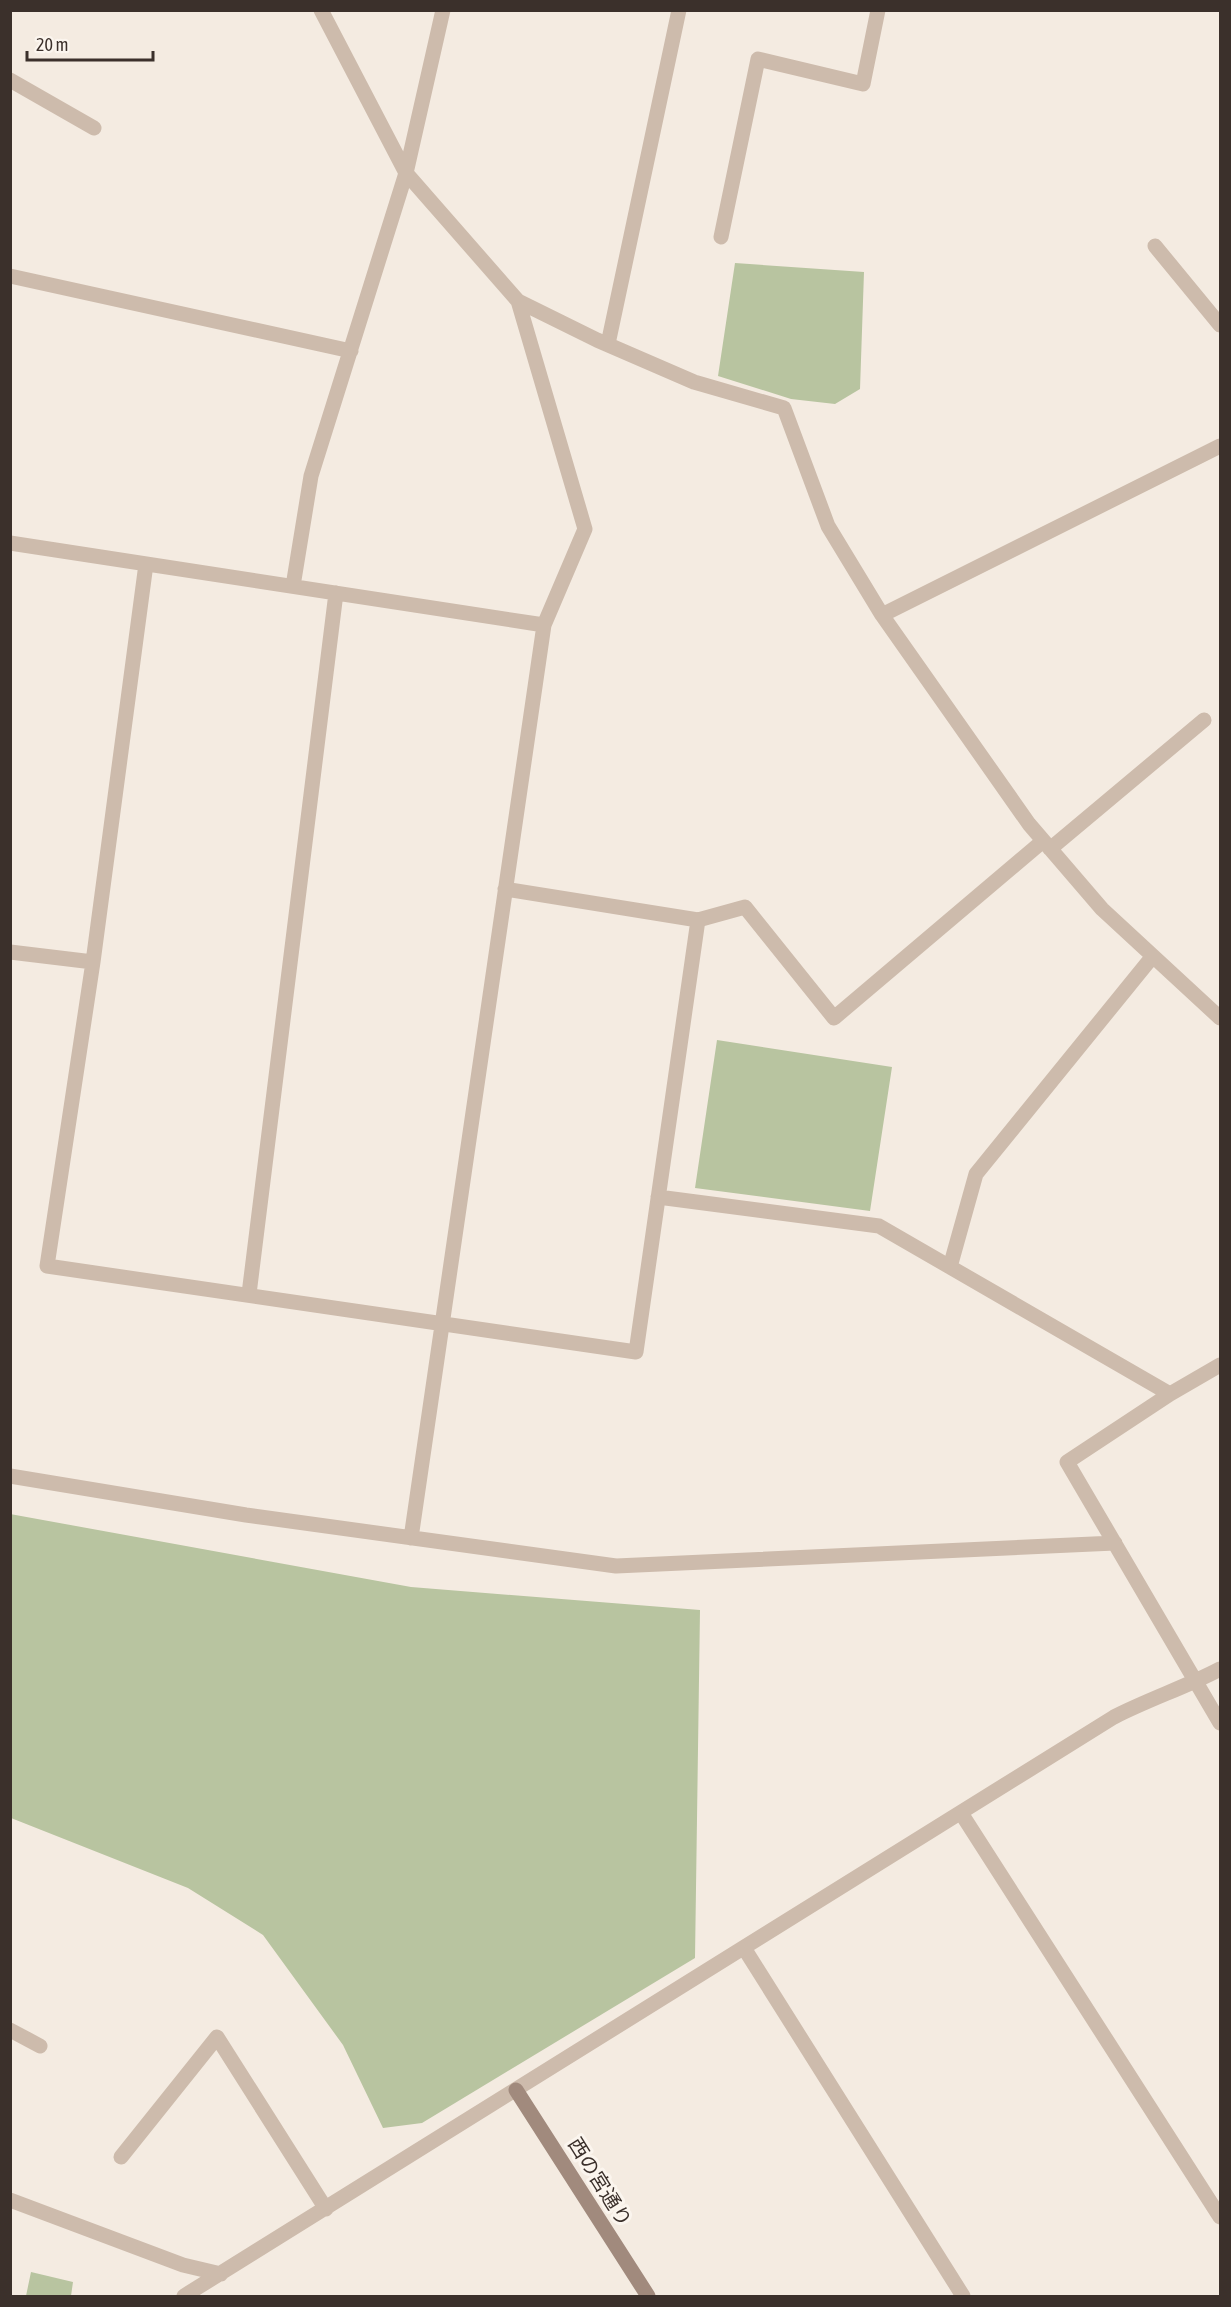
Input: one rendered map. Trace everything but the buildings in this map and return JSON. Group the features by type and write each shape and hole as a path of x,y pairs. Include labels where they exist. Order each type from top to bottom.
{"street":[{"path":"293,586 311,476 406,173 443,10"},
{"path":"608,344 679,10"},
{"path":"721,237 758,59 863,84 878,10"},
{"path":"320,12 406,173 518,301 694,382 784,408 828,526 882,615 1029,825 1102,909 1221,1018"},
{"path":"10,80 94,128"},
{"path":"1155,246 1221,325"},
{"path":"10,276 351,351"},
{"path":"411,1538 544,625 585,529 518,301"},
{"path":"882,615 1221,446"},
{"path":"10,543 544,625"},
{"path":"146,564 93,962 47,1266 442,1321 636,1352 698,920"},
{"path":"249,1294 336,593"},
{"path":"506,889 698,920 745,907 834,1018 1204,720"},
{"path":"10,952 93,962"},
{"path":"950,1267 976,1174 1154,956"},
{"path":"658,1197 879,1226 1170,1394"},
{"path":"1221,1365 1170,1394 1067,1462 1195,1683 1221,1723"},
{"path":"10,1476 246,1515 616,1566 1115,1543"},
{"path":"184,2296 1114,1716 1195,1683 1221,1669"},
{"path":"961,1813 1221,2217"},
{"path":"744,1948 963,2296"},
{"path":"10,2030 40,2046"},
{"path":"122,2157 217,2037 326,2209"},
{"name":"西の宮通り","path":"516,2090 648,2296"},
{"path":"10,2200 183,2265 221,2274"}],"green space":[{"path":"735,263 864,272 860,389 835,404 791,399 718,376"},
{"path":"717,1040 892,1067 870,1211 695,1188"},
{"path":"10,1514 411,1587 700,1610 695,1958 422,2123 383,2128 343,2045 263,1935 188,1888 11,1818"},
{"path":"31,2272 73,2282 71,2296 26,2296"}]}
